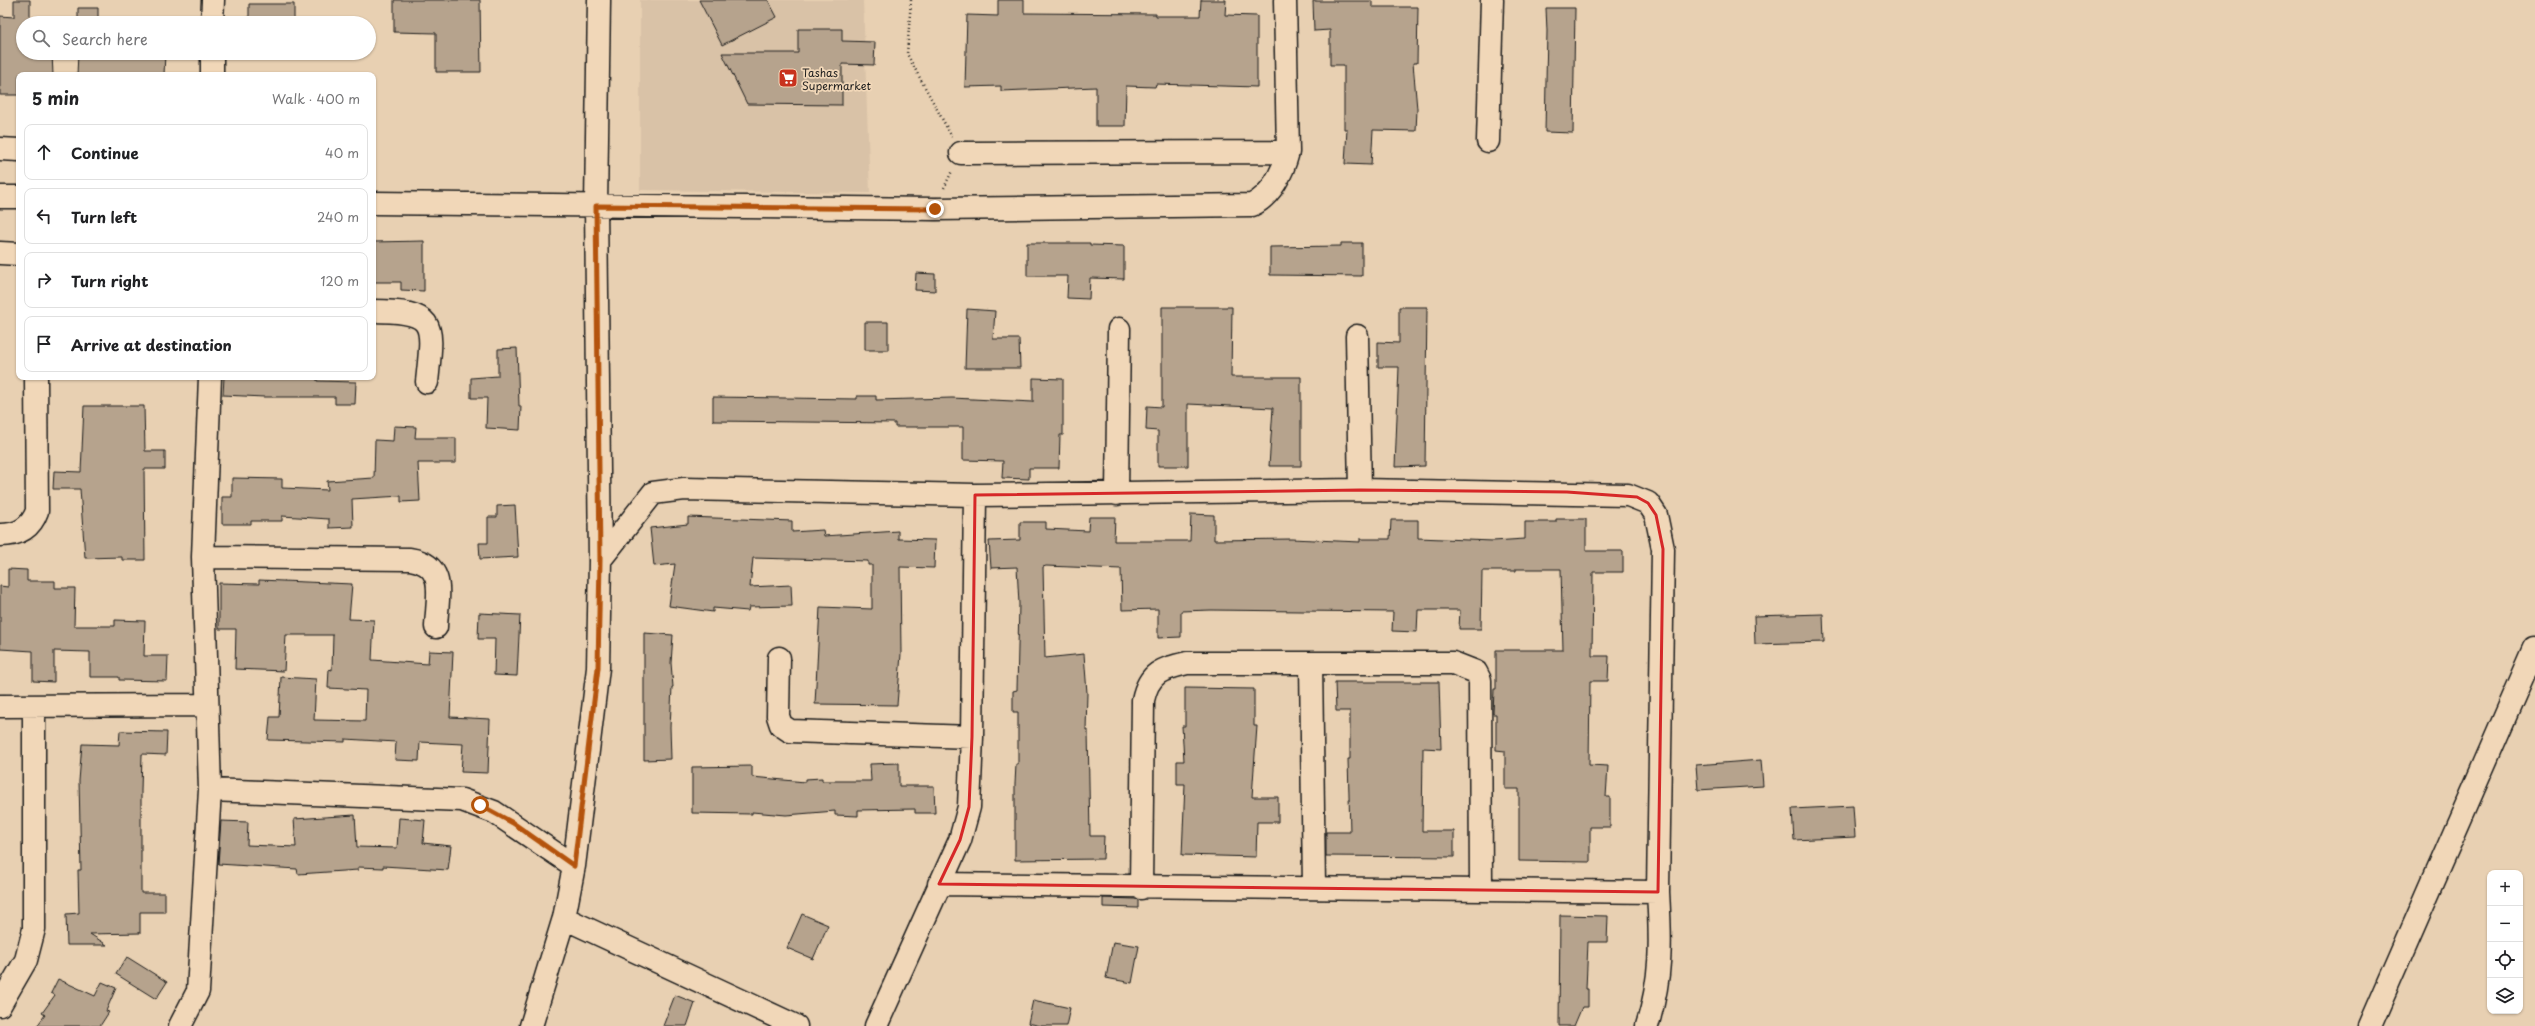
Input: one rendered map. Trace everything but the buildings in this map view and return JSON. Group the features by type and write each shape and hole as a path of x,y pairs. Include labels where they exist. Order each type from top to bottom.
{"street":[{"path":"212,16 213,0"},
{"path":"531,1026 564,918 574,866 595,699 600,560 596,206 599,0"},
{"path":"376,203 935,209 1252,205 1268,194 1286,162 1288,152 1285,0"},
{"path":"1488,140 1492,0"},
{"path":"212,60 212,72"},
{"path":"0,150 16,150"},
{"path":"961,153 1288,152"},
{"path":"0,197 16,197"},
{"path":"0,254 16,254"},
{"path":"376,312 413,314 426,324 431,340 427,382"},
{"path":"1117,494 1119,329"},
{"path":"1357,336 1360,490"},
{"path":"0,535 11,535 25,529 33,522 37,511 36,380"},
{"path":"180,1026 190,1010 199,985 210,790 206,705 203,557 210,380"},
{"path":"600,560 643,503 653,493 665,490 975,494 1117,494 1360,490 1628,495 1648,503 1656,515 1663,549 1658,892 1661,943 1659,974 1647,1026"},
{"path":"876,1026 960,840 969,807 972,737 975,494"},
{"path":"203,557 410,559 422,561 431,567 437,575 436,627"},
{"path":"2370,1026 2535,648"},
{"path":"780,658 778,716 781,725 790,731 972,737"},
{"path":"1141,888 1143,700 1146,687 1154,675 1169,667 1187,663 1453,663 1476,672 1480,686 1481,888"},
{"path":"1311,663 1314,887"},
{"path":"0,706 206,705"},
{"path":"0,1005 26,960 34,928 34,707"},
{"path":"210,790 462,800 494,812 574,866"},
{"path":"939,884 1141,888 1481,888 1658,892"},
{"path":"564,918 796,1026"}],"path":[{"path":"911,0 907,54 961,153 935,209"}],"highlighted area":[{"path":"1360,490 1567,492 1637,497 1648,503 1656,515 1663,549 1658,892 939,884 960,840 969,807 972,737 975,495"}],"shaded area":[{"path":"640,0 863,0 870,193 640,190"}],"place":[{"name":"Tashas Supermarket","path":"788,78"}],"route":[{"path":"480,805 513,823 574,866 598,668 600,560 596,206 935,209"}]}
